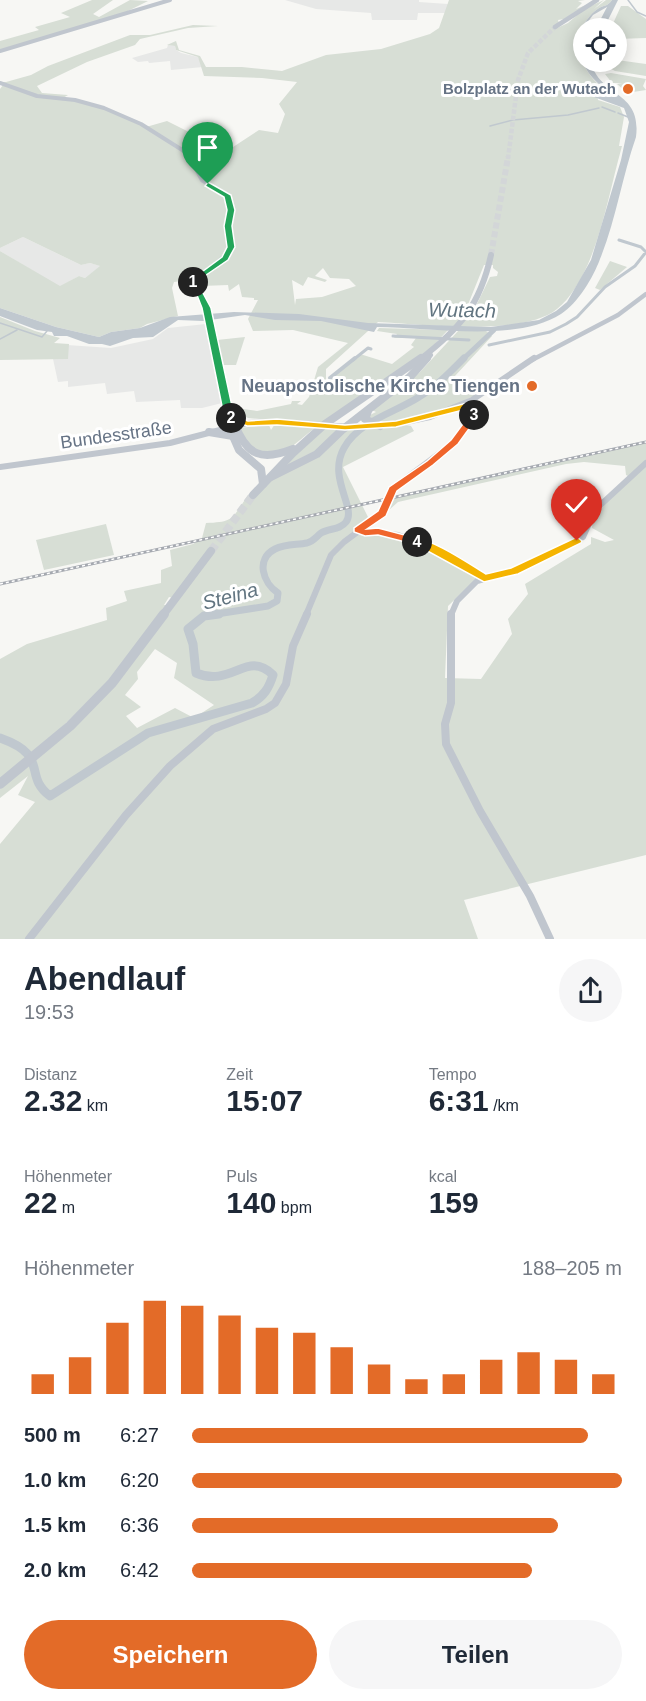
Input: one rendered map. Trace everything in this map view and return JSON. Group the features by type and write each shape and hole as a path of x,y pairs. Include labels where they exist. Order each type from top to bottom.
{"highway":[{"path":"555,27 597,0"},
{"path":"377,425 365,419 368,411 423,366 436,347 460,322 479,293 489,270 491,255"},
{"path":"253,495 313,434 436,347"},
{"path":"265,481 317,454 345,427 410,377"},
{"path":"232,423 244,446 258,454 277,455 300,446"},
{"path":"232,423 233,436 239,450 261,469 265,481"},
{"path":"209,432 233,436"},
{"path":"0,784 78,718 124,668 210,551"}],"main road":[{"path":"0,51 170,0"},
{"path":"0,83 37,96 96,106 132,119 187,153 196,165 202,180 227,195 231,210 228,226 231,251 225,258 197,277 193,283 207,308 232,423"},
{"path":"453,409 470,401 539,355 620,313 646,294"},
{"path":"470,401 476,409"},
{"path":"453,409 467,406 476,409"},
{"name":"Bundesstraße","path":"0,467 153,446 209,432 232,423 277,422 356,427 414,420 453,409"},
{"path":"29,939 126,815 170,766 213,729 266,709 275,703 286,684 293,646 331,555 339,544 382,513 397,485 430,463 464,432 476,409"},
{"path":"550,939 530,896 480,811 446,744 445,724 451,703 451,612 457,601 477,581 514,571 583,537 596,510 646,463"},
{"path":"358,530 378,531 420,543 484,578"}],"shaded area":[{"path":"92,0 113,0 93,14 99,17 130,0 148,1 118,16 164,1 107,20 0,50 0,41 39,30 35,27 70,17 61,13"},
{"path":"285,0 419,0 419,2 448,4 446,13 418,13 417,20 372,20 371,13 316,9"},
{"path":"449,0 585,0 578,1 582,3 576,9 586,5 564,19 558,20 559,23 552,27 557,28 573,19 573,72 588,72 606,91 597,93 598,100 620,107 624,117 619,146 622,146 594,250 575,289 557,309 541,318 497,326 471,327 378,322 326,369 326,382 360,354 392,364 414,347 411,345 416,338 394,338 397,334 377,331 379,328 448,330 431,348 320,424 248,418 234,411 240,409 243,411 243,409 257,411 291,404 292,401 301,401 297,404 302,405 309,397 318,367 348,343 293,330 253,331 248,319 258,300 242,297 239,284 229,291 228,285 202,286 196,283 196,279 174,282 172,288 178,316 140,328 111,332 99,337 56,327 0,308 0,251 60,286 79,276 85,278 100,266 90,263 81,265 23,237 0,248 0,89 3,85 0,82 31,75 48,66 130,35 150,35 193,25 218,26 188,28 140,39 135,45 87,62 37,86 42,93 68,95 63,98 107,110 146,127 167,121 195,135 230,137 191,156 198,166 204,166 259,130 278,133 285,114 279,104 297,82 204,76 198,57 176,50 175,46 167,45 176,41 179,50 200,56 206,67 242,67 282,71 326,55 381,49 430,34 439,28","holes":["484,265 493,265 498,272 497,276 490,277 476,306 467,307","323,268 330,278 349,279 356,286 322,297 296,299 295,305 292,280 303,286 308,277 325,282 327,280 315,276"]},
{"path":"604,0 594,9 606,0 612,0 608,4 589,18 574,18 584,9"},
{"path":"612,0 618,0 609,18 601,18 607,7 589,18 599,8"},
{"path":"621,6 628,6 646,19 646,38 627,39 627,18 616,18"},
{"path":"168,45 175,46 176,50 181,53 198,57 203,67 171,70 170,61 149,63 148,61 138,62 132,58 167,48"},
{"path":"627,61 646,64 646,76 621,72 627,72"},
{"path":"589,72 595,72 603,82 627,102 636,122 636,137 606,244 589,282 567,309 542,323 497,331 377,327 374,332 321,321 275,320 245,315 203,321 178,320 153,337 133,338 110,346 89,344 67,336 54,336 52,332 37,330 0,316 0,308 56,327 99,337 111,332 140,328 170,317 234,312 299,314 368,323 491,327 539,320 567,302 591,260 621,160 629,122 624,108 594,97 606,90"},
{"path":"605,74 646,79 643,86 646,90 627,93 617,84 622,83 612,83"},
{"path":"23,237 81,265 90,263 101,266 85,278 79,276 60,287 0,251 0,248"},
{"path":"610,261 627,267 600,290 595,288"},
{"path":"0,317 60,338 54,343 69,344 68,359 0,360"},
{"path":"206,324 222,403 202,408 181,408 180,400 136,402 134,391 107,394 105,383 68,387 68,381 58,382 53,359 68,359 67,345 111,348 153,339 168,328"},
{"path":"459,330 486,331 492,336 454,377 476,395 414,420 374,422 368,416 376,412 372,410 420,372"},
{"path":"245,337 236,365 222,365 217,340"},
{"path":"275,424 315,428 288,448 275,451 252,451 238,428 269,425 271,430"},
{"path":"406,425 411,426 414,431 343,467 368,517 361,525 412,543 477,578 448,606 445,678 481,679 512,634 508,619 528,594 525,584 591,544 591,537 605,542 614,540 592,528 593,519 628,476 625,466 584,462 566,464 398,502 389,510 393,498 646,443 646,855 464,900 478,939 0,939 0,844 35,802 18,795 28,776 0,798 0,789 126,671 214,552 207,551 173,598 169,597 164,605 167,605 108,682 60,729 0,779 0,659 27,644 107,620 106,608 127,601 124,591 161,583 161,570 172,566 170,550 193,544 202,538 206,523 222,522 232,518 248,495 254,498 267,483 346,430","holes":["155,649 177,663 174,678 214,705 194,718 175,708 137,728 126,716 141,707 125,695 138,679 137,672"]},
{"path":"325,428 339,429 321,448 280,469"},
{"path":"106,524 114,555 44,570 36,540"}],"waterway":[{"path":"628,0 637,12 646,16"},
{"path":"602,107 615,112"},
{"path":"490,126 513,120 568,115 599,108"},
{"path":"618,113 628,117"},
{"path":"489,345 550,332 577,317 605,287 635,266 646,252 641,247 619,240"},
{"path":"0,323 42,337 47,331"},
{"path":"0,339 17,330"},
{"name":"Steina","path":"462,360 494,330"},
{"path":"393,336 469,340"},
{"path":"353,360 368,348 371,349"},
{"path":"330,378 355,358"},
{"name":"Steina","path":"210,615 268,606 277,601 278,593 268,583 263,571 263,565 269,553 283,546 309,542 321,533 346,522 348,509 339,470 344,448 368,424 425,393 462,360"},
{"name":"Steina","path":"0,738 25,752 31,759 38,781 50,796 148,733 252,703 260,698 270,684 273,675 264,668 247,667 220,676 196,673 193,644 188,629 204,616 219,614"}],"tunnel":[{"path":"508,159 518,80 528,53 555,27"},
{"path":"491,255 508,157"},
{"path":"211,551 253,495"}],"railway":[{"path":"0,584 646,442"}],"place":[{"name":"Bolzplatz an der Wutach","path":"628,89"},
{"name":"Neuapostolische Kirche Tiengen","path":"532,386"}],"route":[{"path":"208,184 227,195 231,210 228,226 231,251 225,258 197,277 193,283 207,308 228,411 232,418 247,423 375,426 430,417 471,406 477,410 459,438 430,463 397,485 390,493 387,507 382,513 358,530 398,535 420,543 484,578 514,571 577,541"}],"water label":[{"name":"Wutach","path":"462,310"}]}
